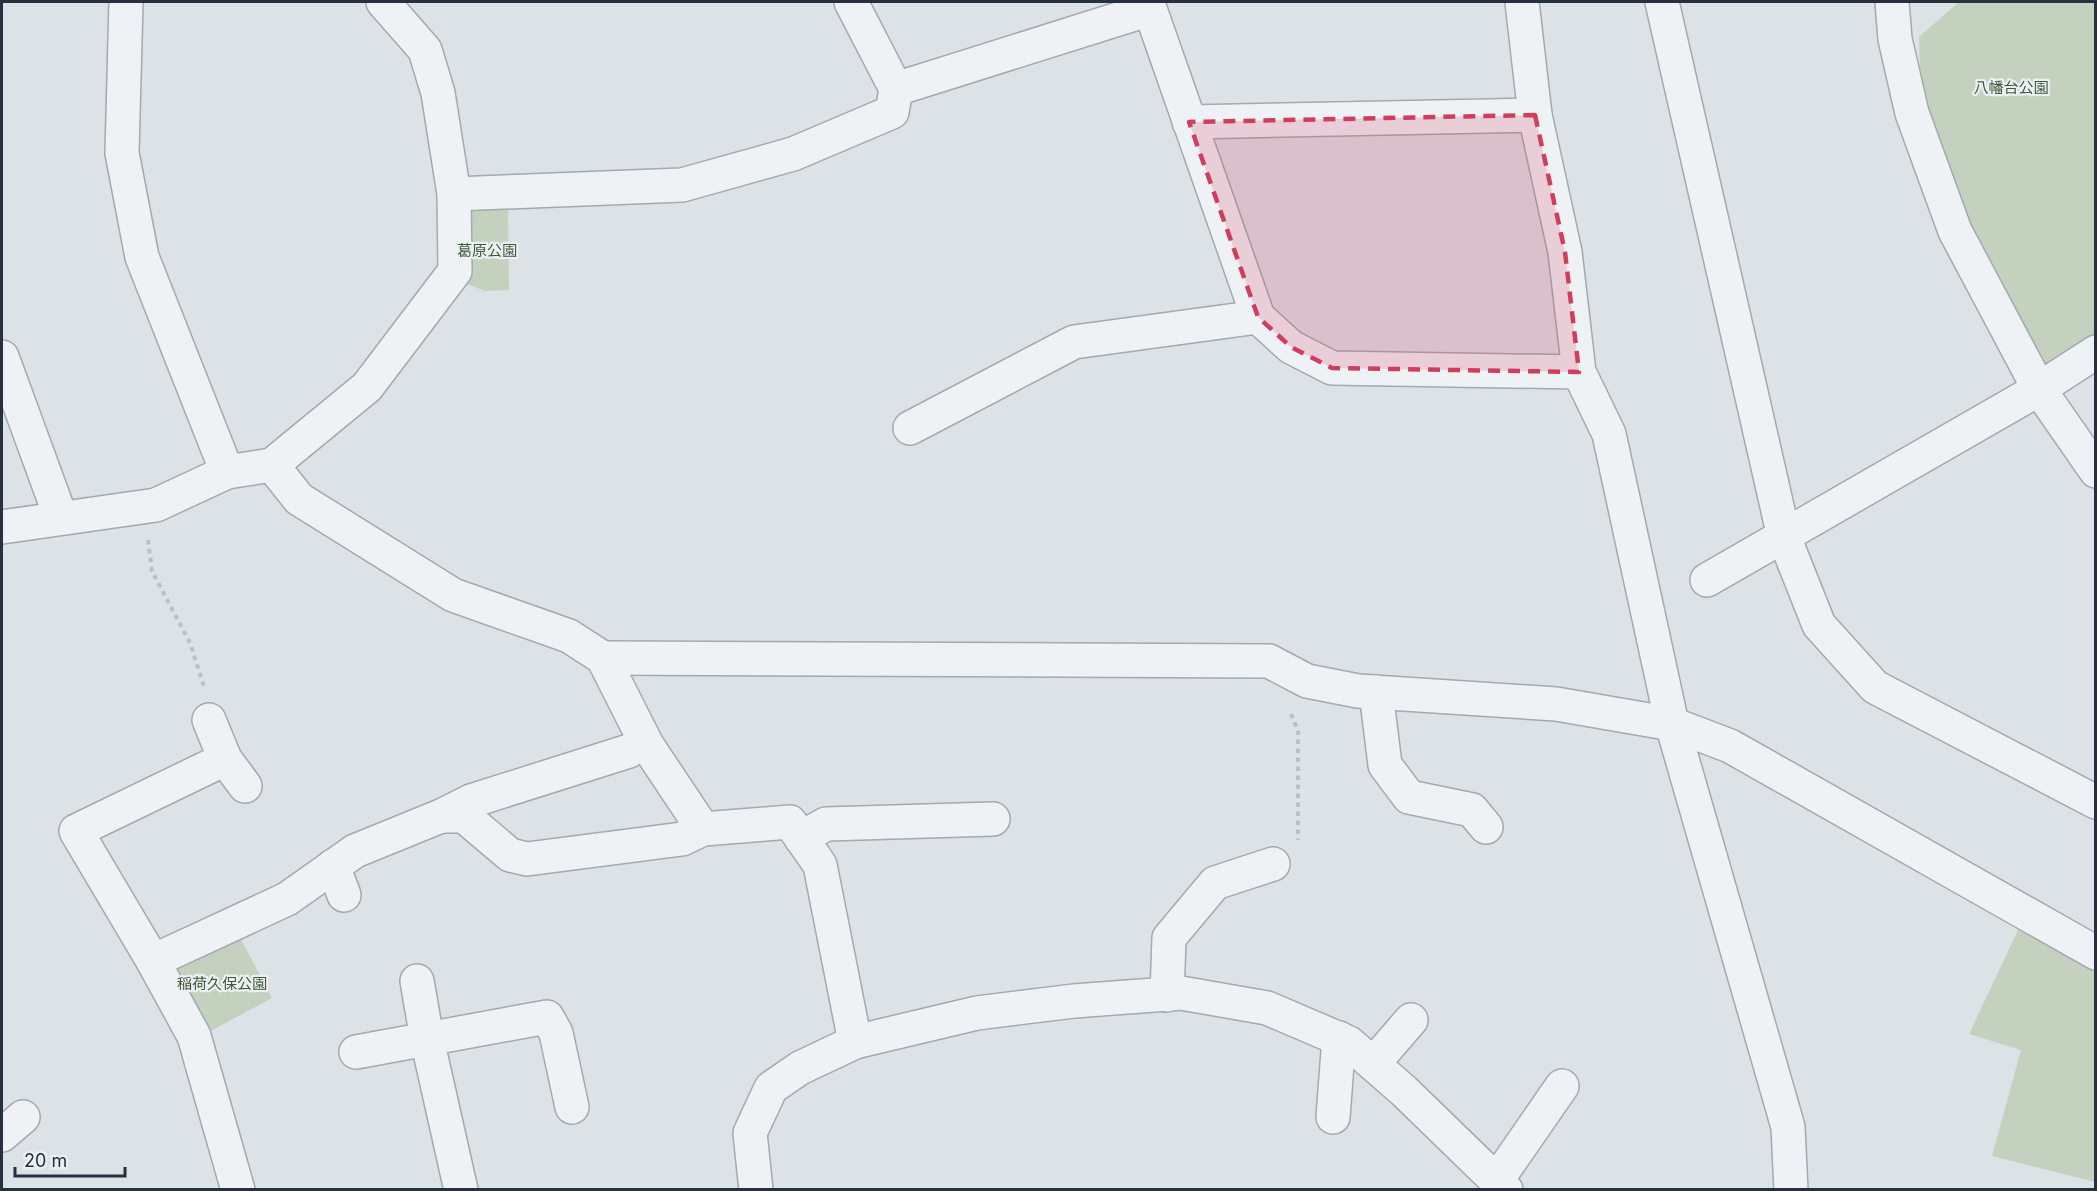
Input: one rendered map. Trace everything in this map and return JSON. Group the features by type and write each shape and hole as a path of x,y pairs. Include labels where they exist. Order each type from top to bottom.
{"street":[{"path":"126,2 122,153 142,257 228,472"},
{"path":"2,527 156,505 228,472 272,465 367,387 455,271 453,194 438,93 425,50 383,2"},
{"path":"453,194 682,185 793,154 892,112 896,89 851,2"},
{"path":"1522,2 1535,115 1565,252 1579,372 1609,434 1672,724 1788,1127 1791,1190"},
{"path":"1662,2 1784,537 1819,625 1875,687 2096,802"},
{"path":"1892,2 1895,39 1912,113 1955,231 2039,389 2096,471"},
{"path":"896,89 1150,9 1258,317 1291,346 1332,368 1579,372"},
{"path":"1189,122 1535,115"},
{"path":"910,428 1074,342 1258,317"},
{"path":"1707,580 2039,389 2096,352"},
{"path":"2,357 61,518"},
{"path":"272,465 299,499 453,595 569,636 603,658 647,745 703,829"},
{"path":"603,658 1269,661 1307,681 1376,692 1556,704 1672,724 1730,746 2096,953"},
{"path":"1376,692 1384,765 1409,797 1472,810 1486,827"},
{"path":"209,720 225,759 245,786"},
{"path":"153,961 287,899 339,880 355,851 441,816 471,801 629,751"},
{"path":"225,759 76,831 153,961 194,1036 238,1190"},
{"path":"441,816 464,816 510,855 527,859 682,839 703,829 790,822 820,865 855,1042"},
{"path":"801,838 826,824 993,819"},
{"path":"1167,995 1169,938 1215,883 1273,864"},
{"path":"417,981 427,1039 461,1190"},
{"path":"756,1190 750,1133 771,1088 800,1068 855,1042 977,1013 1074,1001 1181,993 1267,1008 1349,1043 1502,1185 1562,1086"},
{"path":"356,1052 547,1017 556,1034 572,1107"},
{"path":"1373,1064 1411,1020"},
{"path":"1333,1117 1339,1038"}],"path":[{"path":"143,507 152,571 190,644 210,705 209,720"},
{"path":"1273,864 1298,854 1298,731 1285,699 1294,674"}],"highlighted area":[{"path":"1535,115 1565,252 1579,372 1332,368 1291,347 1258,317 1189,122"}],"green space":[{"name":"八幡台公園","path":"1959,2 2095,2 2095,338 2053,368 2038,367 1974,244 1942,157 1920,72 1919,37"},
{"name":"葛原公園","path":"475,203 508,203 509,290 485,291 467,284 464,217"},
{"path":"2019,928 2095,972 2095,1182 1992,1156 2021,1050 1969,1034"},
{"name":"稲荷久保公園","path":"237,932 272,998 205,1034 172,968"}]}
